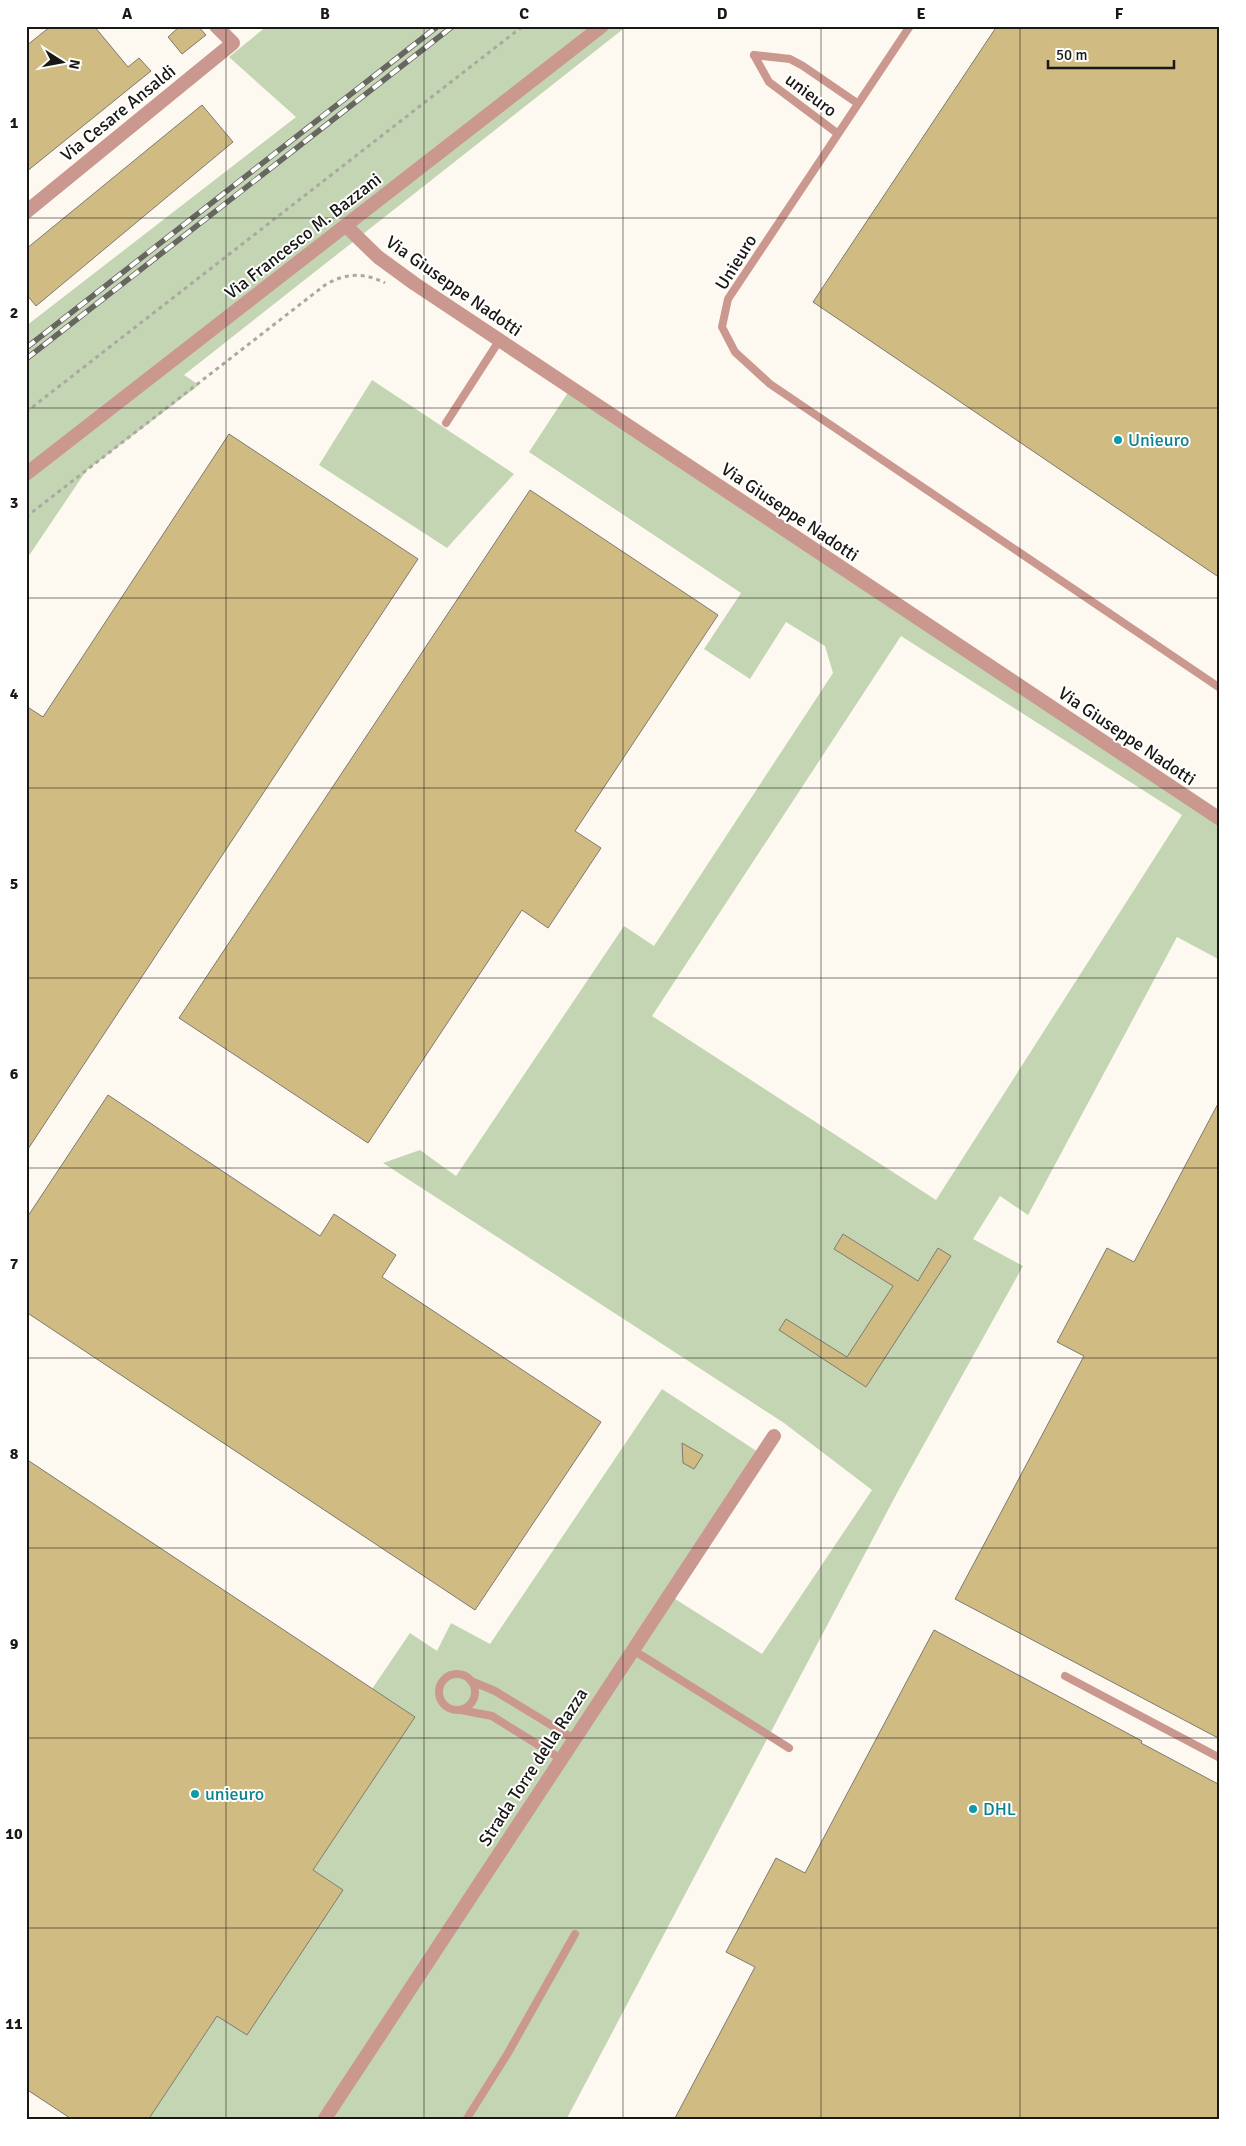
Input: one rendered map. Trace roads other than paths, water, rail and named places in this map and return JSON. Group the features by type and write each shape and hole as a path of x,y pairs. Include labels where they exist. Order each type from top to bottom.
{"street":[{"name":"Via Cesare Ansaldi","path":"26,212 233,43 216,26"},
{"name":"Via Francesco M. Bazzani","path":"26,474 602,26"},
{"name":"Via Giuseppe Nadotti","path":"346,226 378,257 499,341 1220,819"},
{"name":"Strada Torre della Razza","path":"324,2120 774,1436"}],"lane":[{"name":"Unieuro","path":"910,26 728,299 722,327 735,352 770,384 1220,688"},
{"name":"unieuro","path":"837,133 770,82 754,55 790,59 858,103"},
{"path":"446,422 499,341"},
{"path":"633,1650 789,1748"},
{"path":"561,1759 492,1716 455,1710 444,1705 439,1694 439,1688 445,1678 456,1674 495,1691 574,1739"},
{"path":"1065,1676 1220,1758"},
{"path":"461,1710 471,1703 474,1698 474,1686 471,1681"},
{"path":"466,2120 508,2053 575,1934"}],"railway":[{"path":"26,348 438,26"},
{"path":"26,359 453,26"}],"place":[{"name":"Unieuro","path":"1118,440"},
{"name":"unieuro","path":"195,1794"},
{"name":"DHL","path":"973,1809"}]}
